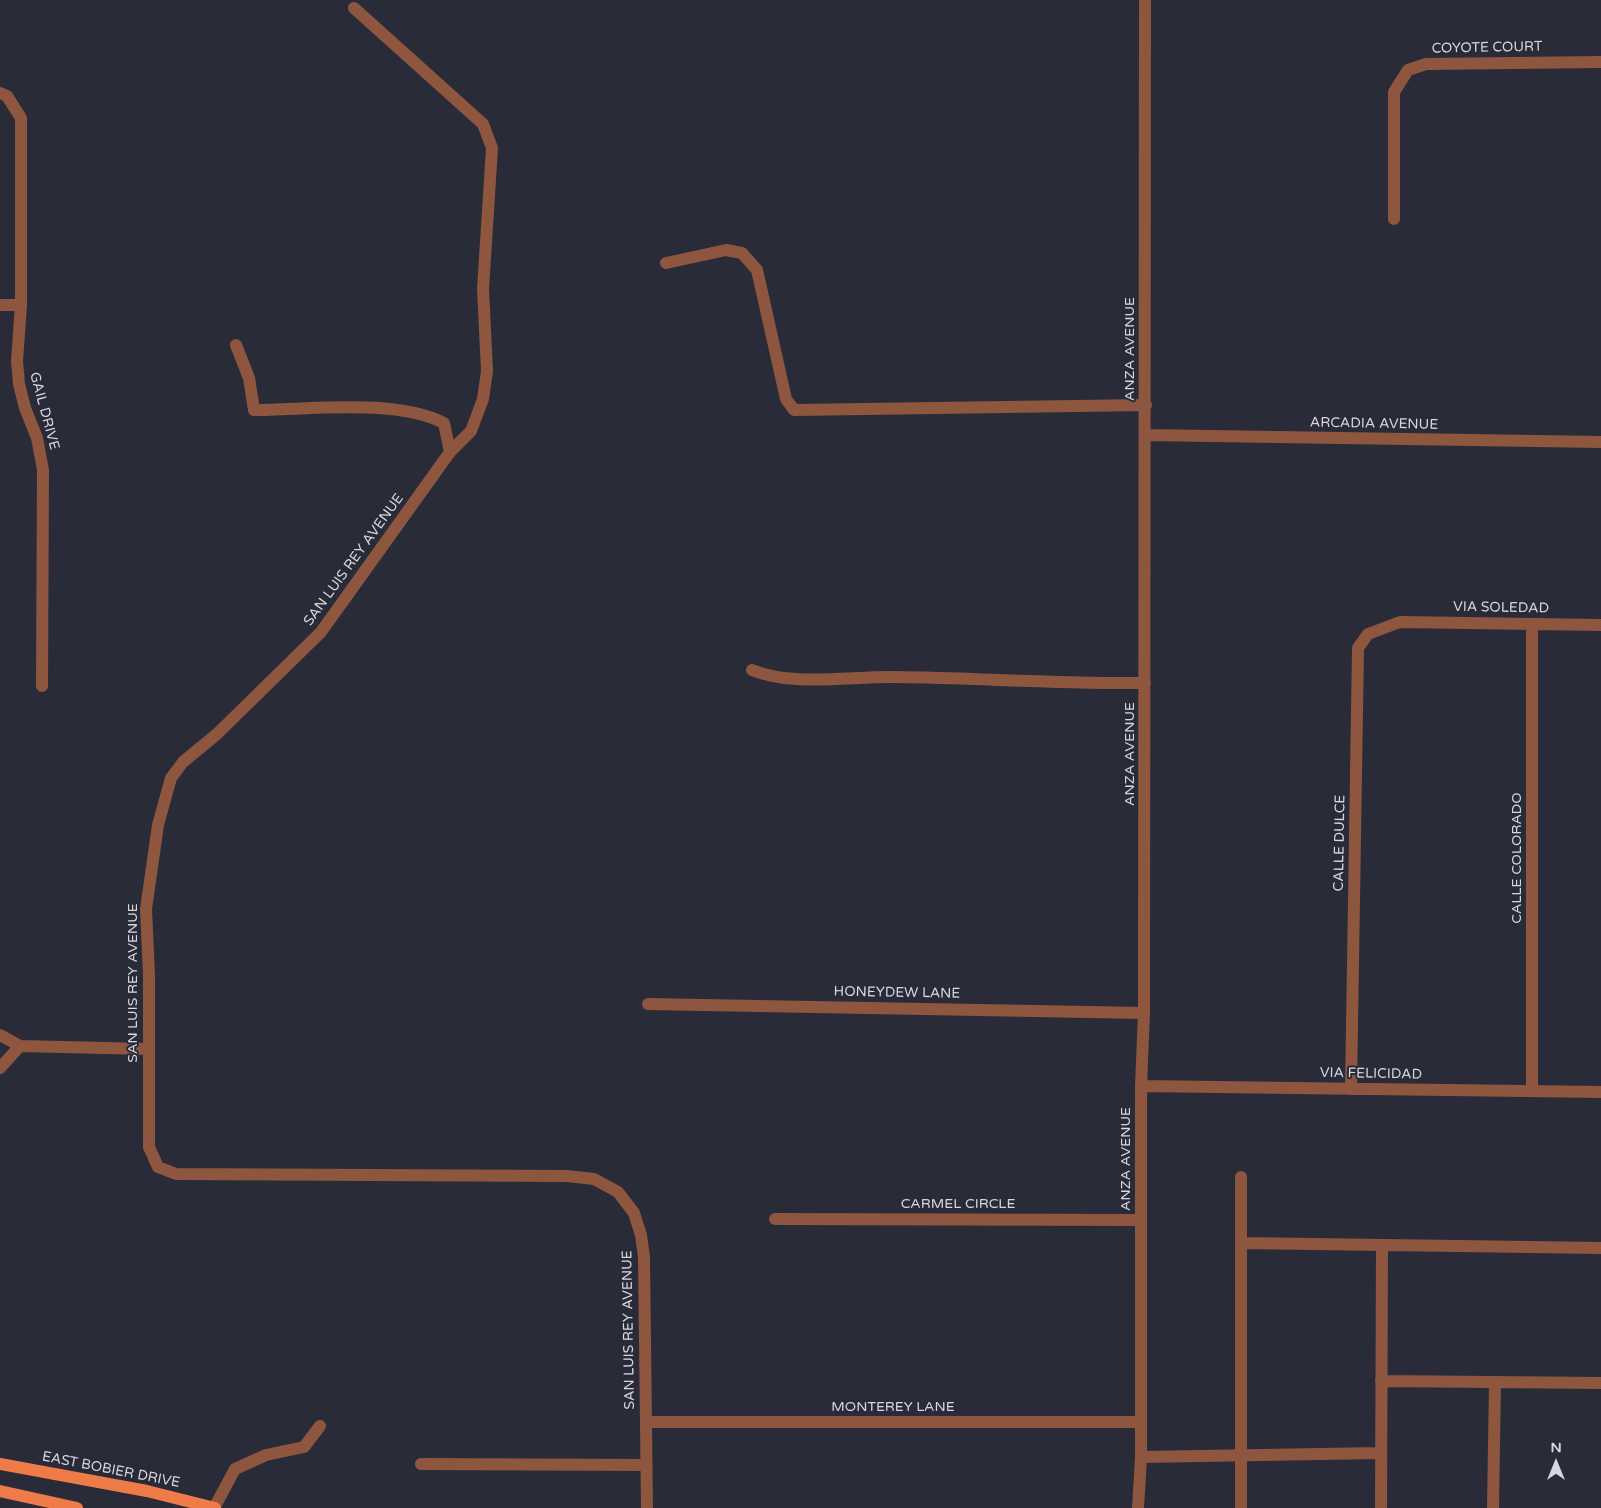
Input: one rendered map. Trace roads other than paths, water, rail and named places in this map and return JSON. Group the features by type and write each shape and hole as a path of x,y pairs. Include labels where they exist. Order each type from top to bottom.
{"main road":[{"name":"EAST BOBIER DRIVE","path":"0,1464 147,1491 215,1508"},
{"path":"0,1491 78,1508"}],"street":[{"name":"ANZA AVENUE","path":"1138,1508 1141,1457 1141,1086 1144,1013 1146,0"},
{"name":"SAN LUIS REY AVENUE","path":"354,8 483,124 492,148 483,289 487,371 483,399 471,431 450,452 321,632 217,734 198,748 170,778 158,825 146,909 149,976 149,1147 158,1167 176,1174 567,1176 594,1179 618,1192 634,1213 644,1257 647,1508"},
{"name":"COYOTE COURT","path":"1394,219 1394,92 1408,70 1426,64 1601,62"},
{"name":"GAIL DRIVE","path":"0,93 7,96 21,118 21,305 17,361 19,384 25,408 38,438 43,470 42,686"},
{"path":"666,262 726,250 742,253 758,270 786,399 794,410 1146,405"},
{"path":"0,305 21,305"},
{"path":"236,345 248,378 254,410 297,410 334,406 415,412 430,416 444,423 450,452"},
{"name":"ARCADIA AVENUE","path":"1146,435 1601,442"},
{"name":"VIA SOLEDAD","path":"1400,622 1601,624"},
{"name":"CALLE DULCE","path":"1351,1089 1358,648 1368,634 1400,622"},
{"name":"CALLE COLORADO","path":"1532,624 1532,1091"},
{"path":"752,670 768,677 797,678 894,677 1090,684 1145,683"},
{"name":"HONEYDEW LANE","path":"648,1004 1144,1013"},
{"path":"0,1035 20,1046 148,1049"},
{"path":"0,1068 20,1046"},
{"name":"VIA FELICIDAD","path":"1141,1086 1601,1092"},
{"path":"1241,1177 1241,1508"},
{"name":"CARMEL CIRCLE","path":"776,1219 1141,1220"},
{"path":"1241,1243 1601,1248"},
{"path":"1381,1508 1382,1245"},
{"path":"1382,1381 1601,1383"},
{"path":"1493,1508 1495,1382"},
{"name":"MONTEREY LANE","path":"646,1422 1141,1422"},
{"path":"215,1508 235,1469 266,1455 304,1447 320,1426"},
{"path":"1141,1457 1381,1453"},
{"path":"422,1464 646,1466"}]}
